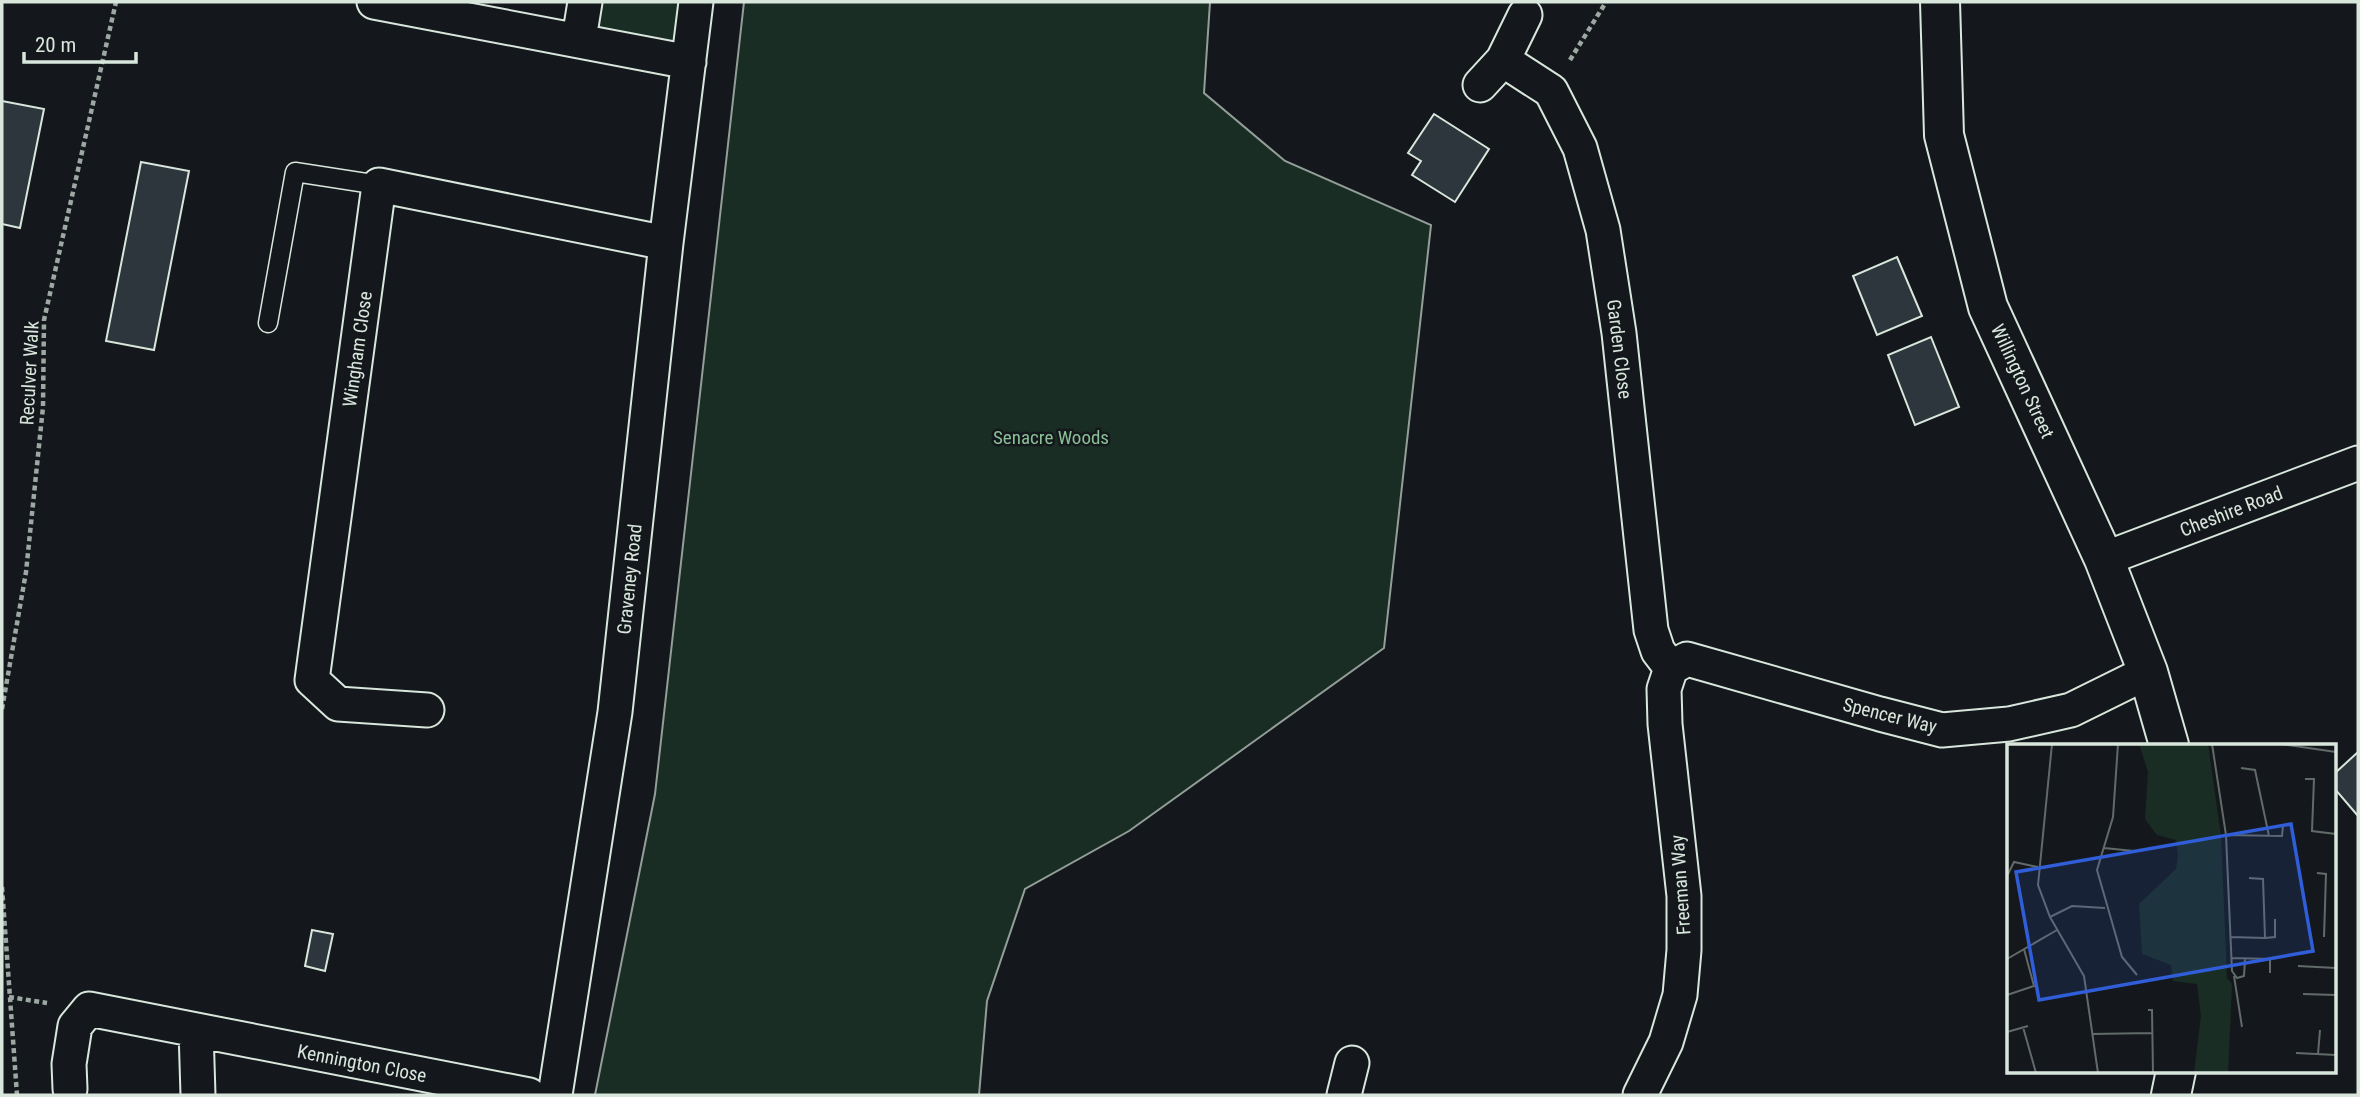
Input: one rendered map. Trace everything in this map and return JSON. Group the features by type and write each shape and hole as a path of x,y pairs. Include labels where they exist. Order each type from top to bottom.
{"street":[{"path":"374,2 689,62"},
{"path":"579,39 585,2"},
{"name":"Graveney Road","path":"555,1095 615,712 666,243 696,2"},
{"name":"Willington Street","path":"1940,2 1944,135 1988,307 2104,559 2148,672 2169,744"},
{"path":"1480,85 1503,60 1525,15"},
{"path":"1503,60 1551,91"},
{"name":"Garden Close","path":"1551,91 1580,148 1603,230 1619,333 1651,630 1658,651 1671,668"},
{"path":"379,185 666,243"},
{"name":"Wingham Close","path":"379,185 312,680 338,704 427,710"},
{"name":"Cheshire Road","path":"2104,559 2358,463"},
{"name":"Spencer Way","path":"1671,668 1687,659 1880,715 1942,730 2009,724 2071,710 2148,672"},
{"name":"Freeman Way","path":"1640,1095 1666,1042 1680,995 1684,950 1684,897 1665,724 1664,690 1671,668"},
{"name":"Kennington Close","path":"70,1088 69,1064 75,1026 89,1009 529,1095"},
{"path":"196,1030 198,1095"},
{"path":"1344,1095 1352,1063"},
{"path":"2171,1095 2176,1072"}],"lane":[{"path":"268,323 295,172 379,185"}],"path":[{"name":"Reculver Walk","path":"2,709 4,685 26,572 43,407 44,320 116,2"},
{"path":"1551,91 1606,2"},
{"path":"2,887 16,1095"}],"green space":[{"path":"585,2 696,2 689,62 579,39"},
{"name":"Senacre Woods","path":"744,2 1210,2 1204,93 1285,161 1431,225 1384,648 1129,831 1025,889 987,1001 979,1095 595,1095 655,794"}],"building":[{"path":"2,101 44,109 20,228 2,224"},
{"path":"1434,114 1489,149 1455,202 1412,175 1421,161 1408,153"},
{"path":"141,162 189,171 154,350 106,341"},
{"path":"1897,257 1922,316 1877,335 1853,276"},
{"path":"1931,337 1959,407 1915,425 1888,355"},
{"path":"2358,752 2358,816 2336,790 2336,772"},
{"path":"312,930 333,934 325,971 305,966"}]}
